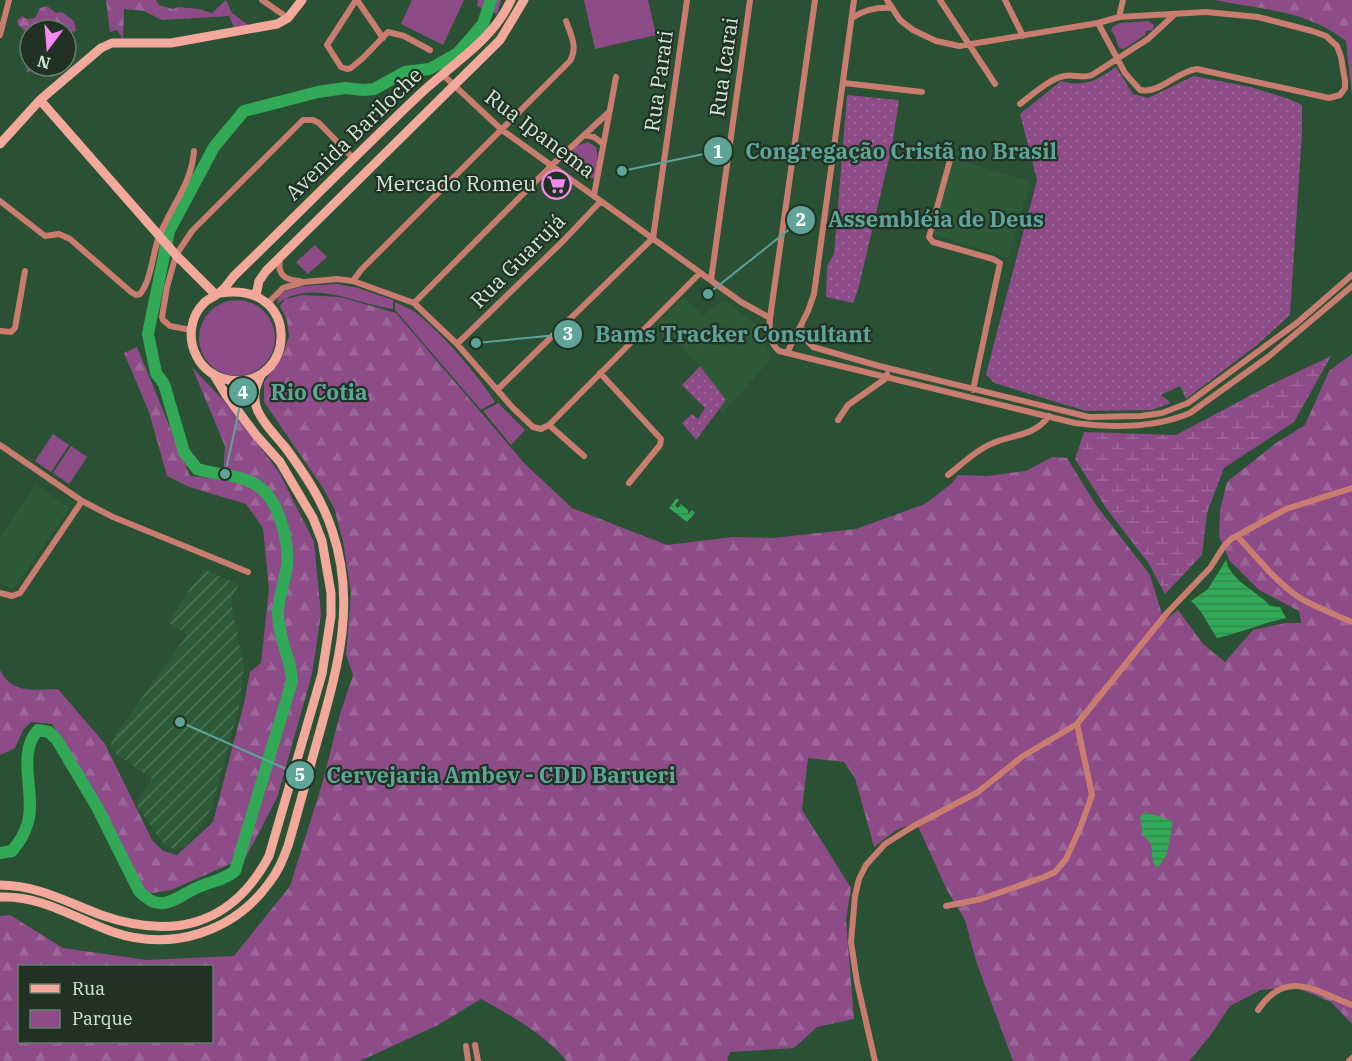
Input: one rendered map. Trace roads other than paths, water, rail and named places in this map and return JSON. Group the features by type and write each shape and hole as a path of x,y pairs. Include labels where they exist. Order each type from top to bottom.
{"main road":[{"path":"0,144 40,100 93,53 112,43 171,43 277,24 288,18 302,0"},
{"name":"Avenida Bariloche","path":"218,293 353,158 442,74 476,47 496,27 511,0"},
{"name":"Avenida Bariloche","path":"256,295 261,276 500,40 524,0"},
{"path":"40,100 173,252 218,293"},
{"path":"0,897 17,896 39,901 114,932 132,937 149,940 187,937 228,922 244,910 270,883 280,866 288,846 335,675 345,619 344,592 340,557 333,530 321,501 257,408 254,394 261,375 276,358 280,347 282,335 275,313 268,303 256,295 242,291 218,293 203,303 195,316 191,330 194,351 205,369 225,380 249,380 261,375"},
{"path":"0,885 38,889 124,922 147,927 177,926 205,919 239,899 259,875 269,856 322,674 331,616 331,593 322,541 313,518 280,462 256,435 214,375"}],"street":[{"path":"0,35 9,0"},
{"path":"262,0 288,18"},
{"path":"383,38 357,0 327,44 341,67 347,69 355,65 383,38 388,32 404,36 430,50"},
{"name":"Rua Parati","path":"652,238 687,0"},
{"name":"Rua Icarai","path":"711,280 750,0"},
{"path":"815,0 770,318 771,339 779,351 1097,426 1154,424 1184,416 1208,401 1268,357 1352,286"},
{"path":"787,353 814,294 854,0"},
{"path":"887,0 900,20 925,36 949,45 970,45 1098,23 1119,17 1206,12 1258,17 1312,31 1332,40 1341,57 1345,81 1343,92 1329,98 1197,69 1181,73 1154,89 1145,91 1136,86 1125,73 1098,23"},
{"path":"940,0 995,84"},
{"path":"1005,0 1023,36"},
{"path":"1119,17 1123,0"},
{"path":"852,18 863,11 877,7 891,8"},
{"path":"1020,104 1056,79 1066,75 1086,77 1148,39 1175,14"},
{"path":"353,281 361,270 574,55 574,47 566,21"},
{"name":"Rua Ipanema","path":"442,74 453,87 502,130 741,302 770,318"},
{"path":"594,195 616,77"},
{"path":"844,83 922,92"},
{"path":"414,303 609,111"},
{"path":"191,330 170,326 163,320 173,252 192,231 303,120 313,120 319,123 353,158"},
{"path":"584,135 603,144"},
{"path":"0,201 45,236 59,234 78,244 131,292 136,295 140,294 145,286 160,237 185,185 194,151"},
{"path":"950,160 929,237 933,242 1000,263 972,397"},
{"name":"Rua Guarujá","path":"457,344 601,201"},
{"path":"497,390 652,238"},
{"path":"279,259 279,271 283,277 304,282"},
{"path":"0,331 11,332 15,328 25,271"},
{"path":"268,303 283,288 304,282 329,279 353,281 414,303 457,344 513,408 537,429 545,429 700,273"},
{"path":"801,326 804,338 813,347 888,368 1089,417 1141,416 1177,409 1201,395 1274,341 1352,275"},
{"path":"779,351 792,343"},
{"path":"838,420 849,405 886,376 888,368"},
{"path":"600,373 659,436 661,443 629,483"},
{"path":"948,475 990,444 1030,433 1043,424 1049,416"},
{"path":"549,425 585,456"},
{"path":"0,445 82,501 112,517 248,572"},
{"path":"875,1061 859,992 851,942 855,896 859,879 866,865 885,844 978,792 1023,756 1077,724 1167,613 1203,577 1227,542 1286,508 1352,488"},
{"path":"0,593 12,596 20,593 82,501"},
{"path":"1237,536 1296,595 1352,622"},
{"path":"946,906 981,899 1044,877 1055,872 1066,859 1092,795 1077,724"},
{"path":"1258,1010 1273,992 1290,985 1312,989 1352,1005"},
{"path":"476,1045 478,1061"},
{"path":"466,1046 468,1061"}],"waterway":[{"path":"0,853 12,851 22,838 28,822 30,811 28,751 38,730 49,732 57,740 97,807 139,891 148,899 155,902 170,902 235,871 292,681 278,614 287,565 286,544 277,511 265,492 244,479 197,469 184,452 164,384 156,373 148,334 169,231 214,147 244,111 318,92 345,88 374,89 405,72 429,69 458,53 483,24 491,0"}],"place":[{"name":"Congregação Cristã no Brasil","path":"622,171"},
{"name":"Mercado Romeu","path":"557,184"},
{"name":"Assembléia de Deus","path":"708,294"},
{"name":"Bams Tracker Consultant","path":"476,343"},
{"name":"Rio Cotia","path":"225,474"},
{"name":"Cervejaria Ambev - CDD Barueri","path":"180,722"}]}
